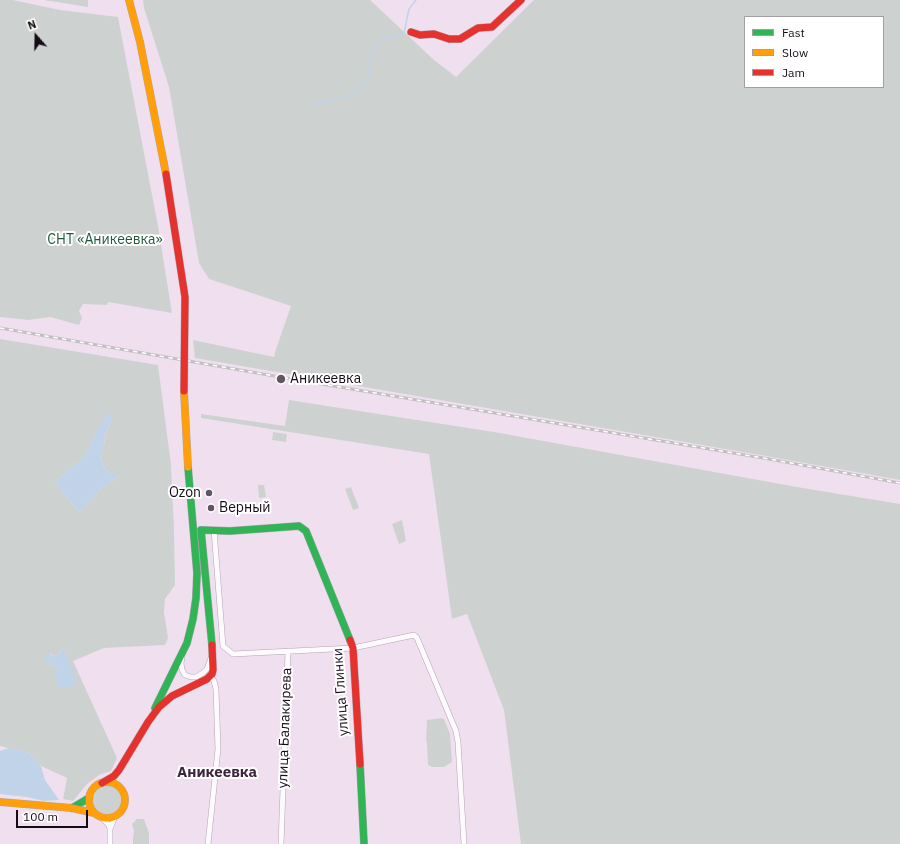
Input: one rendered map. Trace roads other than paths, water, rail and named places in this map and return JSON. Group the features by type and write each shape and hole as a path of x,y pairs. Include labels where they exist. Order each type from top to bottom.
{"street":[{"path":"129,0 140,42 166,174 182,272 184,297 184,394 188,467 197,573 196,598 187,643 148,722"},
{"path":"411,32 420,35 434,34 450,39 460,39 478,28 492,27 521,0"},
{"name":"улица Глинки","path":"214,530 230,531 300,526 306,531 353,648 364,844"},
{"path":"110,829 108,824 91,809 89,798 93,789 114,776 119,770 158,707 181,691 207,679 213,670 201,530 214,530"},
{"name":"улица Балакирева","path":"214,530 222,646 232,654 288,652 281,844"},
{"path":"288,652 353,648 414,635 417,638 456,731 458,742 464,844"},
{"path":"182,654 181,663 183,673 188,677 196,677 203,674 207,669 210,663 212,649"},
{"path":"208,844 218,749 216,689 214,681 210,676"},
{"path":"110,844 110,829 115,816 123,808 124,796 119,784 119,770"},
{"path":"102,783 113,784 122,791"},
{"path":"72,808 89,798"},
{"path":"0,802 72,808 110,818 115,816"}],"water":[{"path":"108,412 112,417 105,435 104,446 100,456 105,469 110,473 115,473 119,476 102,488 79,512 55,482 84,456"},
{"path":"60,650 64,650 73,671 72,674 77,682 68,689 66,687 58,688 58,683 54,676 58,670 44,659 45,654 48,653 54,656 59,655"},
{"path":"9,748 29,753 41,766 45,780 59,800 44,801 27,797 0,794 0,751"}],"waterway":[{"path":"311,107 357,92 368,76 370,63 377,43 381,40 404,33 409,9 416,0"}],"railway":[{"path":"0,328 280,377 769,459 900,483"}],"place":[{"name":"Аникеевка","path":"281,379"},
{"name":"Ozon","path":"209,493"},
{"name":"Верный","path":"211,508"}],"district":[{"name":"Аникеевка","path":"217,773"}],"park label":[{"name":"СНТ «Аникеевка»","path":"105,240"}]}
